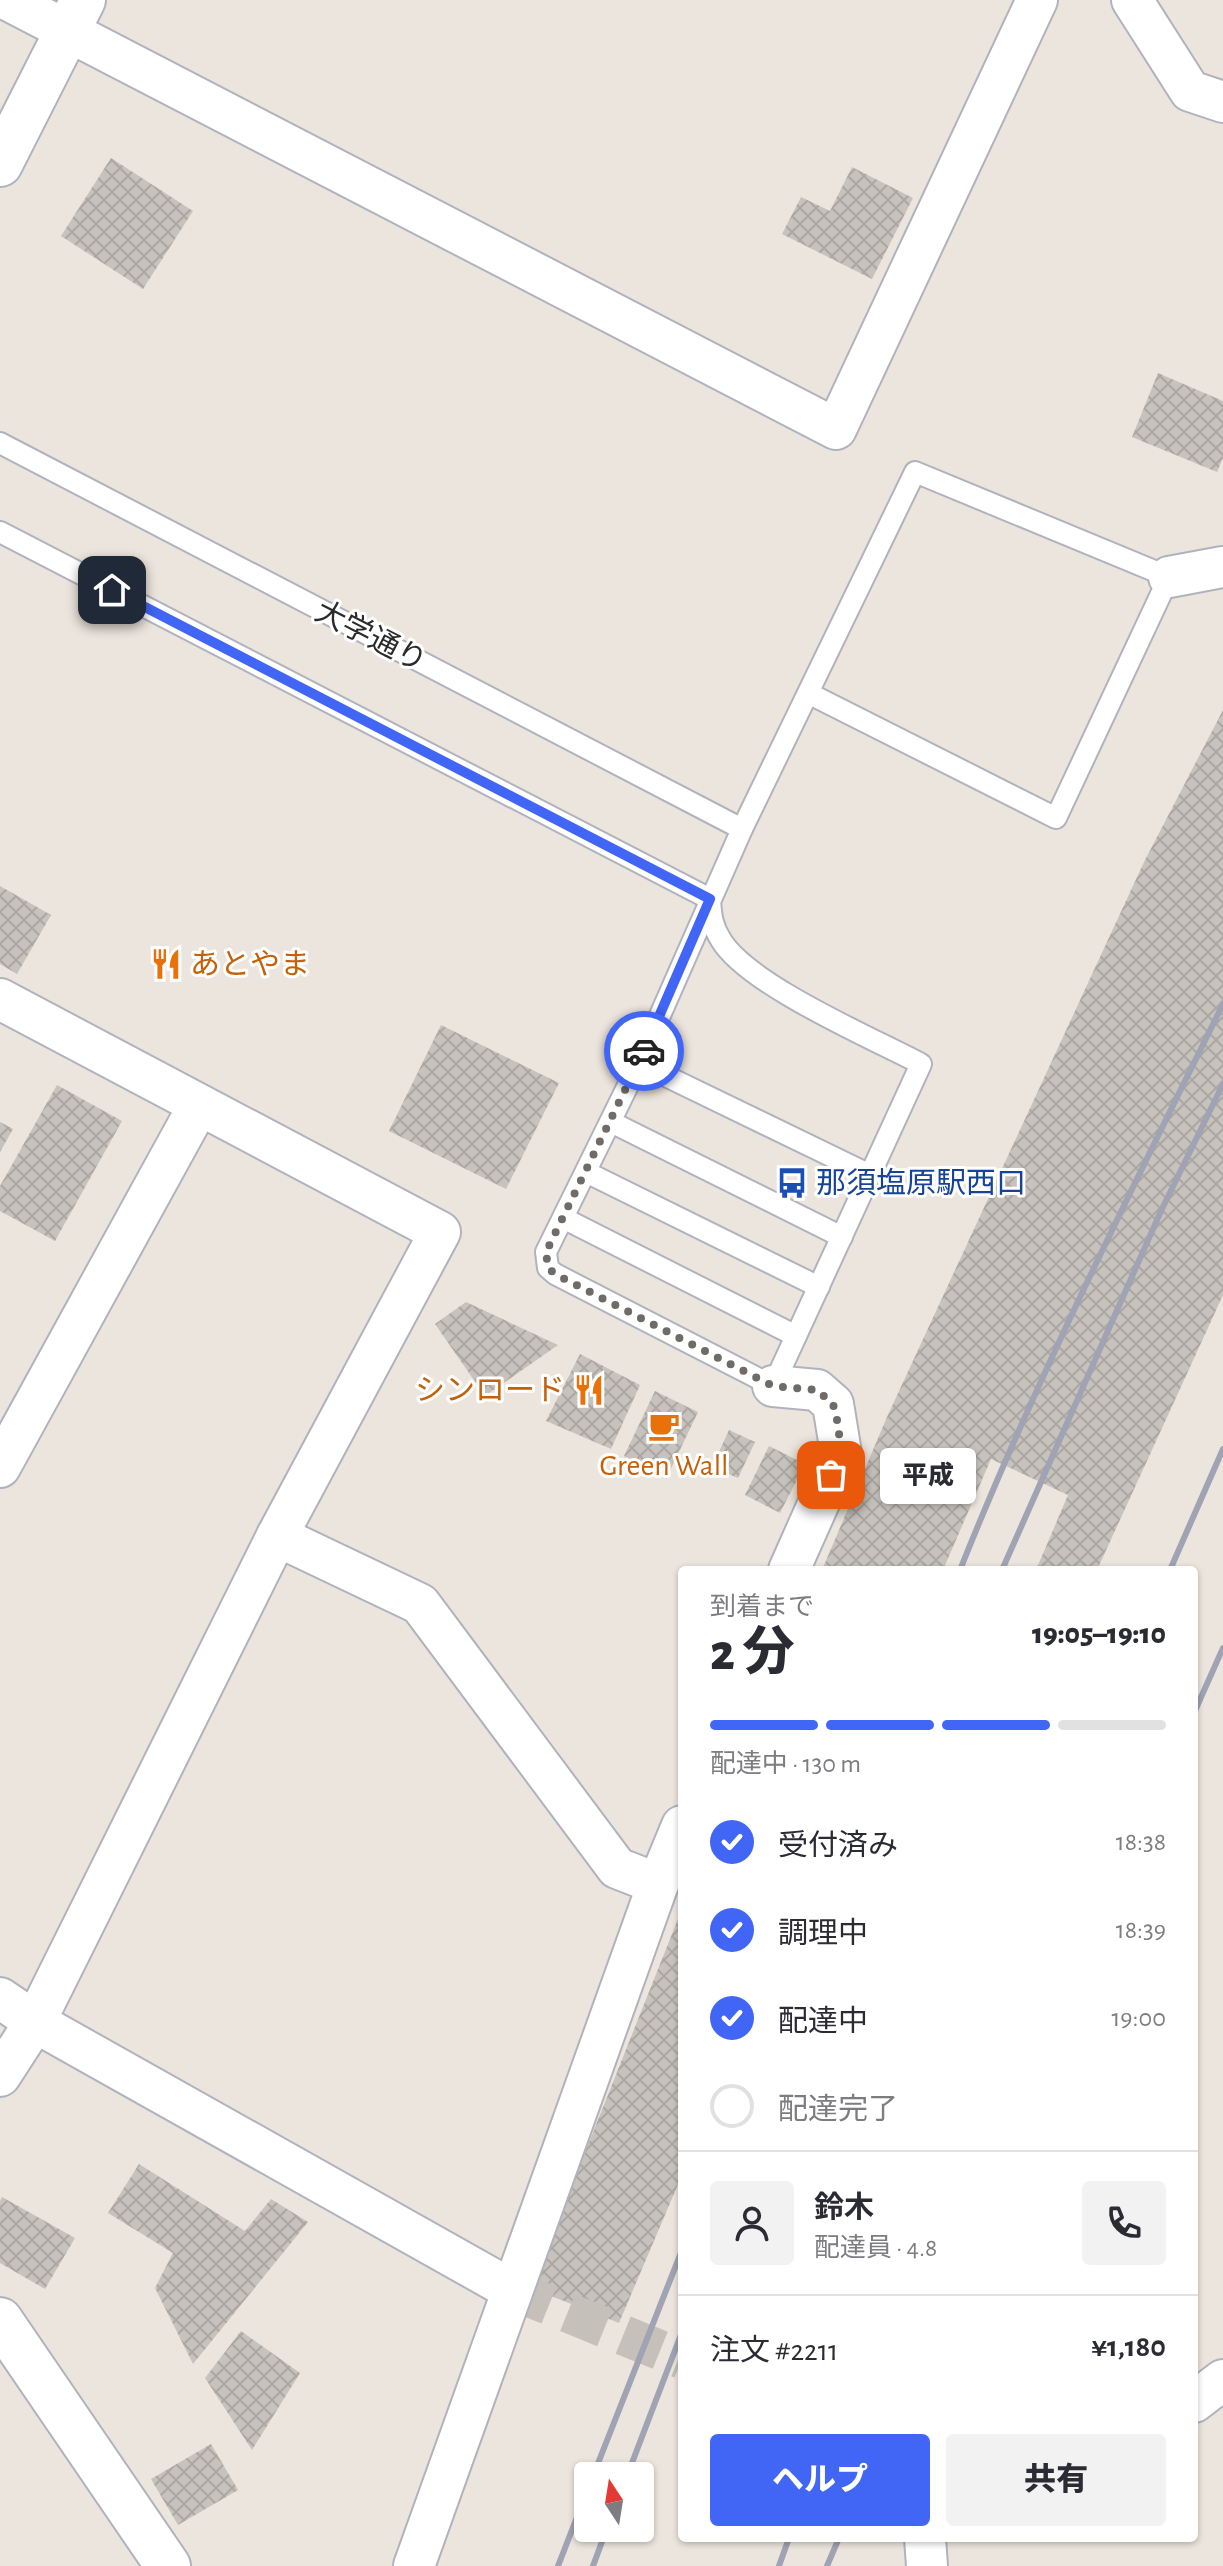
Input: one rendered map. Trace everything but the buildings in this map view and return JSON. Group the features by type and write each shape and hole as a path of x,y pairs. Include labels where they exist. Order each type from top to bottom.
{"street":[{"path":"8,0 75,15 836,429 1037,0"},
{"path":"1132,0 1190,91 1223,102"},
{"path":"0,164 75,15"},
{"path":"1169,577 1223,567"},
{"path":"0,999 440,1232 277,1536 35,2022 0,2076"},
{"path":"0,1467 199,1105"},
{"path":"773,1386 817,1390 833,1404 841,1453 791,1566"},
{"path":"277,1536 420,1604 617,1868 658,1884"},
{"path":"414,2566 678,1836"},
{"path":"0,1998 35,2022 512,2290"},
{"path":"0,2320 168,2566"},
{"path":"1198,2399 1223,2380"},
{"path":"925,2542 927,2566"}],"lane":[{"name":"大学通り","path":"0,443 742,829"},
{"path":"710,899 712,924 722,943 741,963 775,988 921,1064 773,1386 555,1274 548,1268 546,1252 639,1063 710,899 742,829 915,472 1169,577 1056,818 808,693"},
{"path":"0,532 710,899"},
{"path":"639,1063 870,1175"},
{"path":"611,1122 842,1237"},
{"path":"586,1172 819,1287"},
{"path":"563,1218 796,1336"}],"tunnel":[{"path":"512,2290 678,2357"}],"railway":[{"path":"962,1566 1053,1355 1223,1004"},
{"path":"1004,1566 1161,1211 1223,1084"},
{"path":"1172,1566 1223,1449"},
{"path":"1198,1704 1223,1648"},
{"path":"599,2462 678,2260"},
{"path":"632,2462 678,2342"},
{"path":"558,2566 574,2525"},
{"path":"593,2566 602,2542"},
{"path":"779,2566 788,2542"},
{"path":"827,2566 837,2542"}],"way so far":[{"path":"644,1051 546,1252 548,1268 773,1386 817,1390 833,1404 838,1424 841,1453 831,1475"}],"place":[{"name":"あとやま","path":"166,964"},
{"name":"那須塩原駅西口","path":"792,1183"},
{"name":"シンロード","path":"589,1390"},
{"name":"Green Wall","path":"664,1426"},
{"name":"平成","path":"831,1475"}],"route":[{"path":"112,590 710,899 644,1051"}]}
